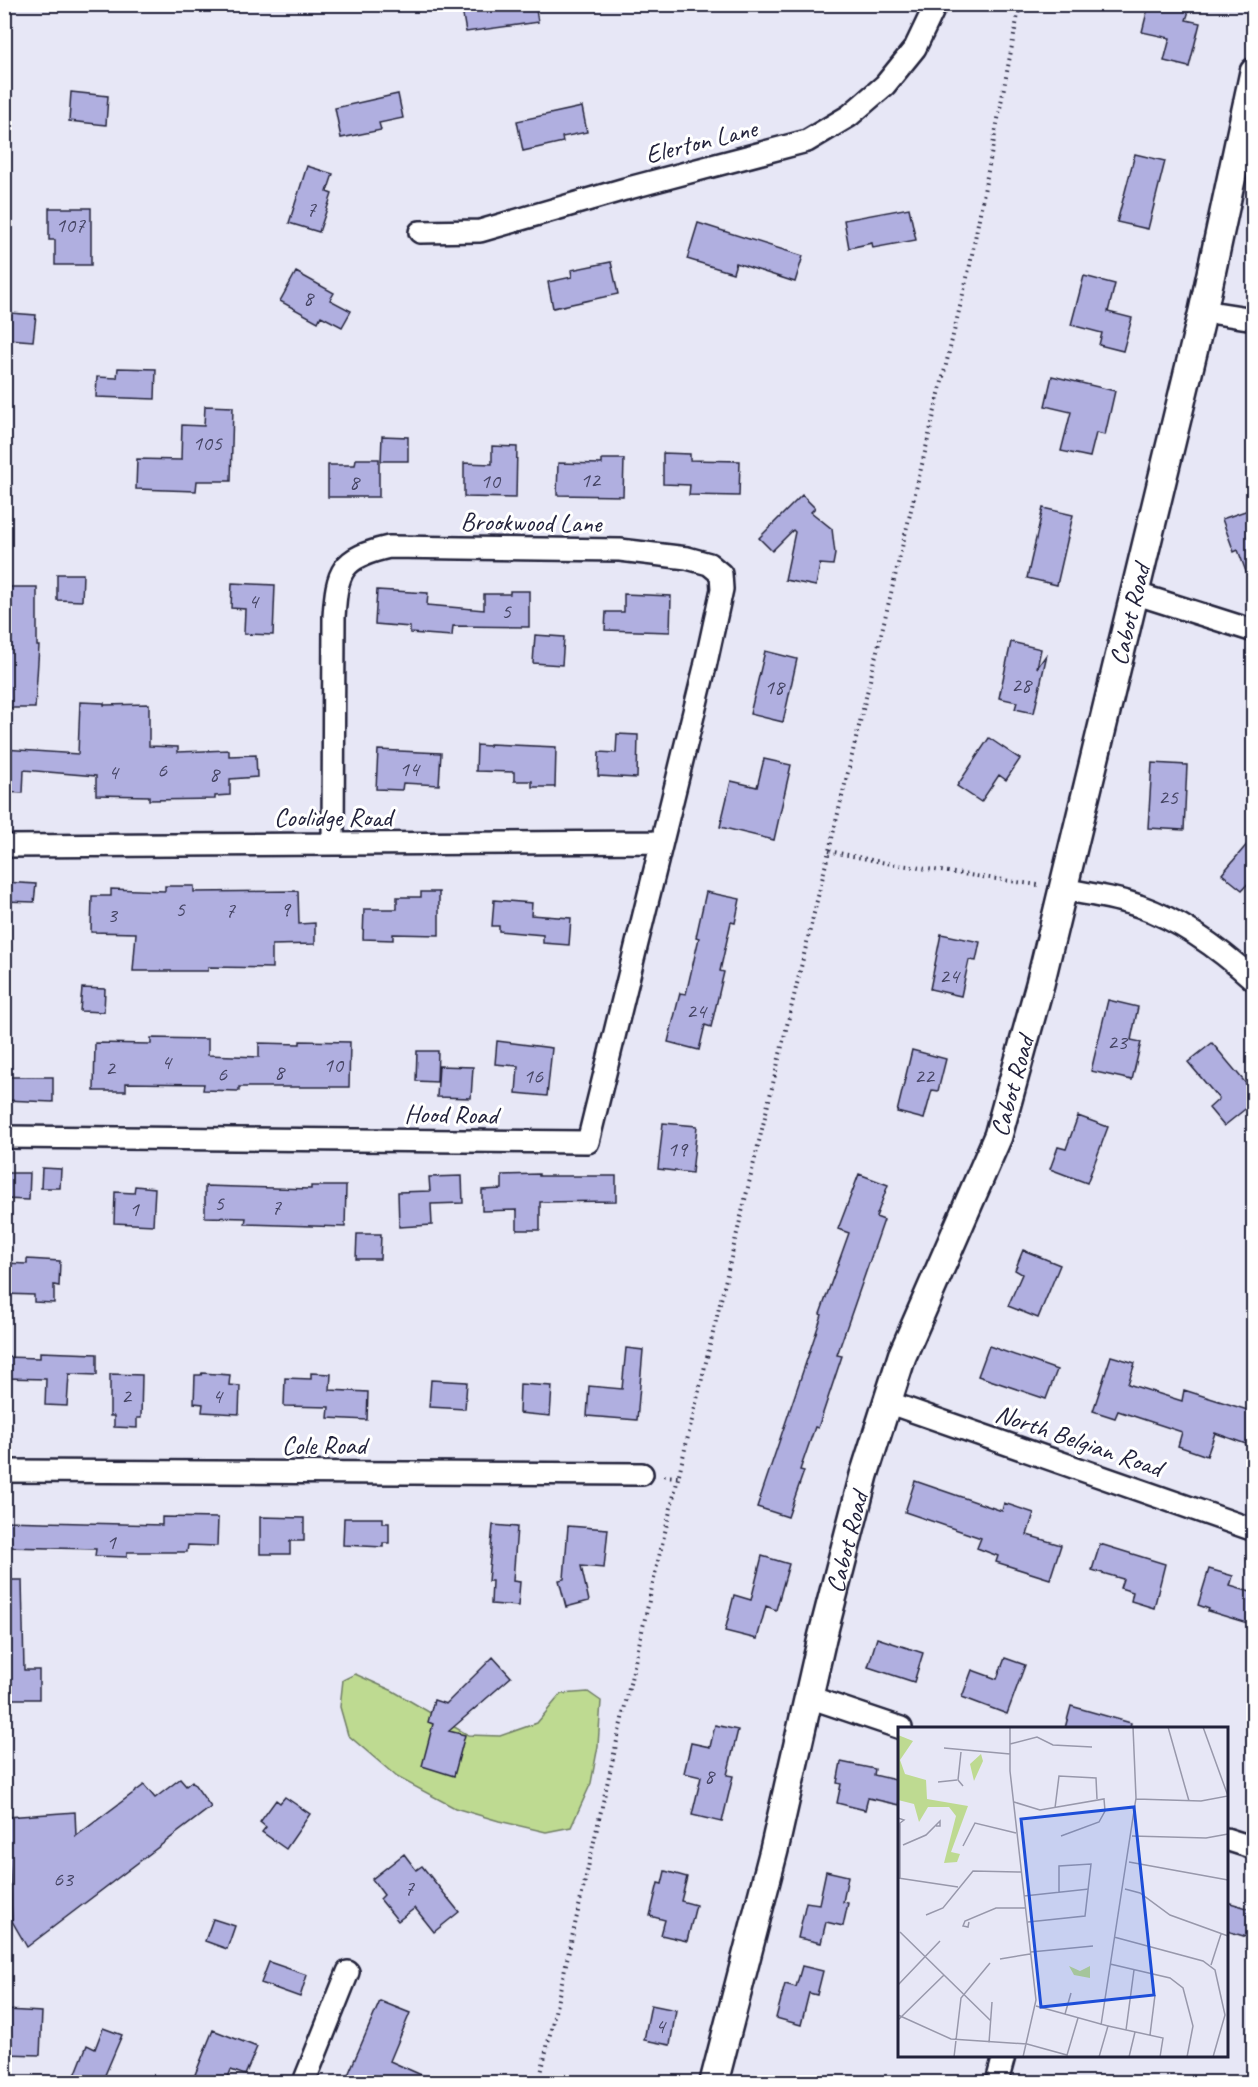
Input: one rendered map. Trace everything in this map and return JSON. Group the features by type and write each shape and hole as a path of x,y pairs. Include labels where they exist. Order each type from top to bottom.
{"street":[{"name":"Elerton Lane","path":"420,232 480,231 625,189 807,141 849,116 885,85 915,48 936,4"},
{"name":"Cabot Road","path":"714,2082 774,1850 822,1638 864,1475 902,1356 998,1136 1040,984 1203,311 1254,72"},
{"path":"1203,311 1254,319"},
{"name":"Brookwood Lane","path":"333,844 336,586 347,565 362,553 389,547 620,550 687,558 709,564 721,574 722,589 661,842"},
{"path":"1134,593 1254,631"},
{"name":"Coolidge Road","path":"4,846 661,842"},
{"name":"Hood Road","path":"4,1137 588,1142 661,842"},
{"path":"1062,889 1138,905 1182,926 1223,952 1254,980"},
{"name":"North Belgian Road","path":"887,1402 1254,1530"},
{"name":"Cole Road","path":"4,1471 642,1474"},
{"path":"808,1697 899,1727"},
{"path":"1228,1839 1254,1848"},
{"path":"304,2082 348,1972"},
{"path":"997,2082 1003,2057"}],"path":[{"path":"539,2082 659,1557 970,265 1020,4"},
{"path":"829,851 886,863 1062,889"}],"green space":[{"path":"355,1674 393,1691 468,1735 500,1736 537,1723 561,1694 588,1692 601,1701 598,1746 591,1783 571,1827 546,1832 499,1821 455,1808 397,1777 348,1735 340,1707 343,1680"}],"building":[{"path":"461,4 535,4 538,22 466,32"},
{"path":"1149,4 1181,4 1180,8 1189,11 1186,20 1200,23 1189,67 1164,61 1170,38 1142,32"},
{"path":"71,92 108,96 106,125 69,121"},
{"path":"398,94 403,118 379,123 381,130 341,138 335,108"},
{"path":"582,107 587,132 562,137 563,142 523,151 517,121"},
{"path":"1135,154 1165,161 1148,229 1117,222"},
{"path":"307,166 333,174 327,192 332,194 319,232 289,223"},
{"path":"49,208 91,208 91,265 55,265 55,240 49,240"},
{"path":"909,208 916,240 873,248 872,243 849,248 844,220"},
{"path":"698,223 803,256 795,282 736,263 733,273 687,259"},
{"path":"611,262 618,294 553,308 548,282 572,277 571,270"},
{"path":"296,272 334,293 330,300 351,311 342,327 321,316 318,322 280,301"},
{"path":"1084,276 1115,284 1108,312 1132,318 1123,351 1099,345 1102,333 1071,325"},
{"path":"10,313 36,315 33,341 8,339"},
{"path":"118,368 156,369 155,399 96,397 97,377 117,378"},
{"path":"1052,376 1115,391 1105,435 1096,433 1090,457 1061,451 1071,412 1045,406"},
{"path":"205,406 233,407 231,481 197,481 196,491 136,489 137,459 181,460 182,425 204,426"},
{"path":"382,436 408,437 408,461 381,461"},
{"path":"492,446 517,447 516,498 464,497 464,463 492,464"},
{"path":"663,453 690,454 690,460 740,461 739,496 689,495 690,485 663,484"},
{"path":"356,459 379,459 379,497 328,497 328,465 355,465"},
{"path":"602,459 624,459 623,496 557,495 558,463 602,464"},
{"path":"802,495 815,508 811,512 832,529 835,554 833,565 820,564 816,586 785,580 795,532 793,530 772,551 759,538"},
{"path":"1043,508 1073,515 1057,585 1027,578"},
{"path":"1254,508 1254,585 1251,585 1238,550 1234,552 1222,519"},
{"path":"57,574 83,574 82,601 57,600"},
{"path":"232,583 275,585 273,635 244,634 245,609 231,608"},
{"path":"4,587 37,587 37,646 39,646 35,708 4,708"},
{"path":"377,590 428,593 427,605 484,610 484,594 529,591 529,627 453,626 452,636 410,633 410,627 375,624"},
{"path":"624,594 671,596 670,632 605,630 606,612 624,612"},
{"path":"535,635 564,637 562,665 533,663"},
{"path":"1011,642 1041,649 1037,668 1047,654 1034,713 1015,709 1017,702 999,698"},
{"path":"765,651 797,659 783,722 750,714"},
{"path":"80,702 104,703 104,705 149,704 149,746 178,747 178,752 229,750 229,756 256,755 257,777 230,779 230,795 215,796 215,799 149,800 149,796 96,795 96,776 24,770 23,793 4,792 4,749 78,754"},
{"path":"617,734 638,735 637,778 598,776 599,752 616,753"},
{"path":"989,738 1020,759 1006,780 999,775 981,802 957,786"},
{"path":"490,744 556,747 555,787 532,787 532,781 514,781 514,772 476,771 477,745 489,746"},
{"path":"378,750 441,753 439,785 403,783 402,790 376,789"},
{"path":"764,759 791,765 774,840 720,827 731,781 757,787"},
{"path":"1152,763 1187,765 1184,830 1148,828"},
{"path":"1254,836 1254,877 1242,890 1222,874"},
{"path":"4,882 36,884 34,902 4,901"},
{"path":"165,886 194,886 194,892 298,891 299,924 315,923 315,944 272,945 272,968 208,967 208,971 133,971 136,933 91,932 92,896 111,896 111,889 165,891"},
{"path":"421,892 439,892 439,935 393,934 393,940 363,939 364,909 397,909 397,897 421,897"},
{"path":"706,892 740,899 735,923 731,922 720,971 724,972 711,1027 705,1025 699,1050 668,1042 680,993 686,994 699,938 696,937"},
{"path":"494,900 532,903 531,915 571,918 569,945 543,943 543,935 499,931 499,926 492,926"},
{"path":"941,934 980,942 976,961 969,960 961,996 930,989"},
{"path":"82,988 105,989 104,1012 80,1011"},
{"path":"1108,1000 1138,1007 1131,1040 1141,1042 1132,1080 1091,1071"},
{"path":"151,1038 208,1039 208,1055 259,1057 259,1043 350,1042 349,1087 239,1087 239,1091 203,1090 204,1084 126,1083 126,1091 94,1091 95,1043 151,1044"},
{"path":"497,1041 552,1048 547,1096 516,1093 518,1066 495,1064"},
{"path":"1212,1043 1254,1093 1254,1102 1224,1126 1209,1108 1219,1099 1188,1062"},
{"path":"912,1050 946,1059 938,1091 932,1090 924,1119 897,1112"},
{"path":"417,1051 438,1051 437,1082 416,1081"},
{"path":"439,1066 473,1067 471,1098 437,1097"},
{"path":"4,1077 53,1077 53,1102 4,1100"},
{"path":"1078,1116 1108,1127 1087,1183 1050,1169 1058,1147 1066,1149"},
{"path":"663,1123 697,1126 692,1173 658,1169"},
{"path":"42,1168 61,1169 60,1188 41,1188"},
{"path":"4,1173 30,1173 29,1200 4,1199"},
{"path":"539,1174 539,1176 616,1176 616,1201 540,1202 540,1230 517,1230 517,1210 482,1211 482,1190 502,1189 502,1175"},
{"path":"859,1174 888,1185 876,1217 884,1220 837,1355 842,1356 818,1428 815,1427 800,1470 804,1471 788,1517 757,1507 849,1233 838,1229"},
{"path":"462,1176 463,1203 431,1204 432,1225 399,1227 398,1192 430,1191 429,1177"},
{"path":"135,1186 155,1188 153,1225 114,1223 115,1192 134,1193"},
{"path":"205,1186 311,1189 311,1186 346,1186 345,1227 245,1224 246,1218 205,1217"},
{"path":"357,1234 381,1234 380,1259 356,1259"},
{"path":"1023,1250 1060,1265 1038,1318 1008,1306 1022,1274 1015,1270"},
{"path":"27,1259 60,1261 59,1286 54,1285 54,1303 34,1302 34,1295 4,1294 4,1263 27,1264"},
{"path":"989,1346 1057,1370 1046,1399 978,1376"},
{"path":"626,1348 643,1350 637,1420 587,1416 589,1386 622,1389"},
{"path":"40,1352 97,1354 97,1375 69,1374 67,1406 45,1405 46,1379 4,1378 4,1357 40,1358"},
{"path":"1111,1356 1135,1363 1128,1384 1182,1401 1184,1390 1254,1412 1254,1421 1246,1444 1215,1433 1207,1456 1178,1446 1182,1432 1118,1411 1115,1418 1093,1411"},
{"path":"202,1373 230,1375 229,1385 240,1386 239,1414 202,1412 203,1404 194,1403 195,1375"},
{"path":"311,1373 331,1374 330,1390 368,1392 367,1420 328,1418 329,1407 284,1406 285,1378 311,1379"},
{"path":"110,1374 142,1375 141,1418 137,1418 137,1428 114,1427 114,1416 110,1416"},
{"path":"431,1380 467,1382 465,1409 429,1407"},
{"path":"520,1384 552,1386 550,1416 519,1413"},
{"path":"915,1481 1002,1511 1004,1503 1034,1513 1027,1535 1061,1545 1050,1579 996,1562 998,1556 977,1548 981,1538 905,1512"},
{"path":"162,1517 218,1518 217,1546 188,1545 187,1552 127,1552 127,1557 95,1556 96,1549 4,1547 4,1521 162,1525"},
{"path":"260,1517 304,1518 304,1541 290,1541 290,1554 260,1554"},
{"path":"344,1518 383,1518 383,1523 389,1523 389,1543 383,1543 383,1547 343,1545"},
{"path":"493,1525 517,1527 513,1581 520,1582 518,1606 491,1604 492,1581 488,1581"},
{"path":"568,1526 608,1529 604,1568 581,1566 589,1601 566,1607 559,1580 564,1579"},
{"path":"1100,1544 1165,1564 1154,1608 1131,1601 1133,1592 1120,1588 1123,1579 1092,1570"},
{"path":"762,1556 789,1564 776,1610 766,1606 757,1639 725,1631 734,1595 751,1600"},
{"path":"1209,1569 1233,1576 1230,1586 1254,1593 1254,1625 1208,1611 1209,1609 1198,1605"},
{"path":"4,1580 22,1580 24,1670 39,1670 39,1699 4,1699"},
{"path":"877,1638 923,1653 914,1682 868,1667"},
{"path":"493,1657 511,1677 449,1731 465,1735 454,1776 422,1766 433,1724 428,1722 434,1700 446,1704"},
{"path":"1005,1658 1025,1665 1007,1714 962,1697 972,1670 997,1679"},
{"path":"1071,1706 1131,1723 1130,1727 1065,1727"},
{"path":"715,1725 738,1730 727,1775 733,1776 722,1822 692,1815 701,1777 684,1773 691,1743 710,1747"},
{"path":"841,1762 875,1769 874,1775 898,1781 898,1805 868,1798 865,1810 837,1803 841,1784 837,1783"},
{"path":"180,1779 186,1786 192,1781 211,1807 27,1947 12,1921 7,1817 75,1812 76,1836 144,1785 155,1798"},
{"path":"285,1797 310,1814 286,1849 262,1832 266,1827 260,1822 276,1800 280,1803"},
{"path":"404,1854 416,1870 422,1866 459,1912 434,1932 415,1908 398,1921 380,1899 384,1895 372,1879"},
{"path":"665,1871 687,1877 681,1901 696,1905 687,1941 661,1935 665,1920 650,1916 658,1883 662,1884"},
{"path":"826,1871 848,1876 843,1902 848,1903 843,1926 826,1922 821,1943 798,1938 806,1902 819,1904"},
{"path":"1228,1902 1254,1910 1254,1924 1250,1938 1228,1931"},
{"path":"213,1919 235,1926 227,1949 205,1941"},
{"path":"269,1962 307,1975 300,1997 261,1983"},
{"path":"802,1966 823,1971 817,1995 809,1993 801,2025 776,2018 785,1984 796,1987"},
{"path":"380,2001 410,2013 390,2061 437,2082 345,2082"},
{"path":"651,2005 676,2010 670,2045 644,2040"},
{"path":"6,2010 42,2012 40,2055 4,2054"},
{"path":"103,2028 122,2035 102,2082 85,2082 74,2078 87,2045 95,2049"},
{"path":"213,2030 257,2047 245,2075 231,2070 226,2082 192,2082"}]}
